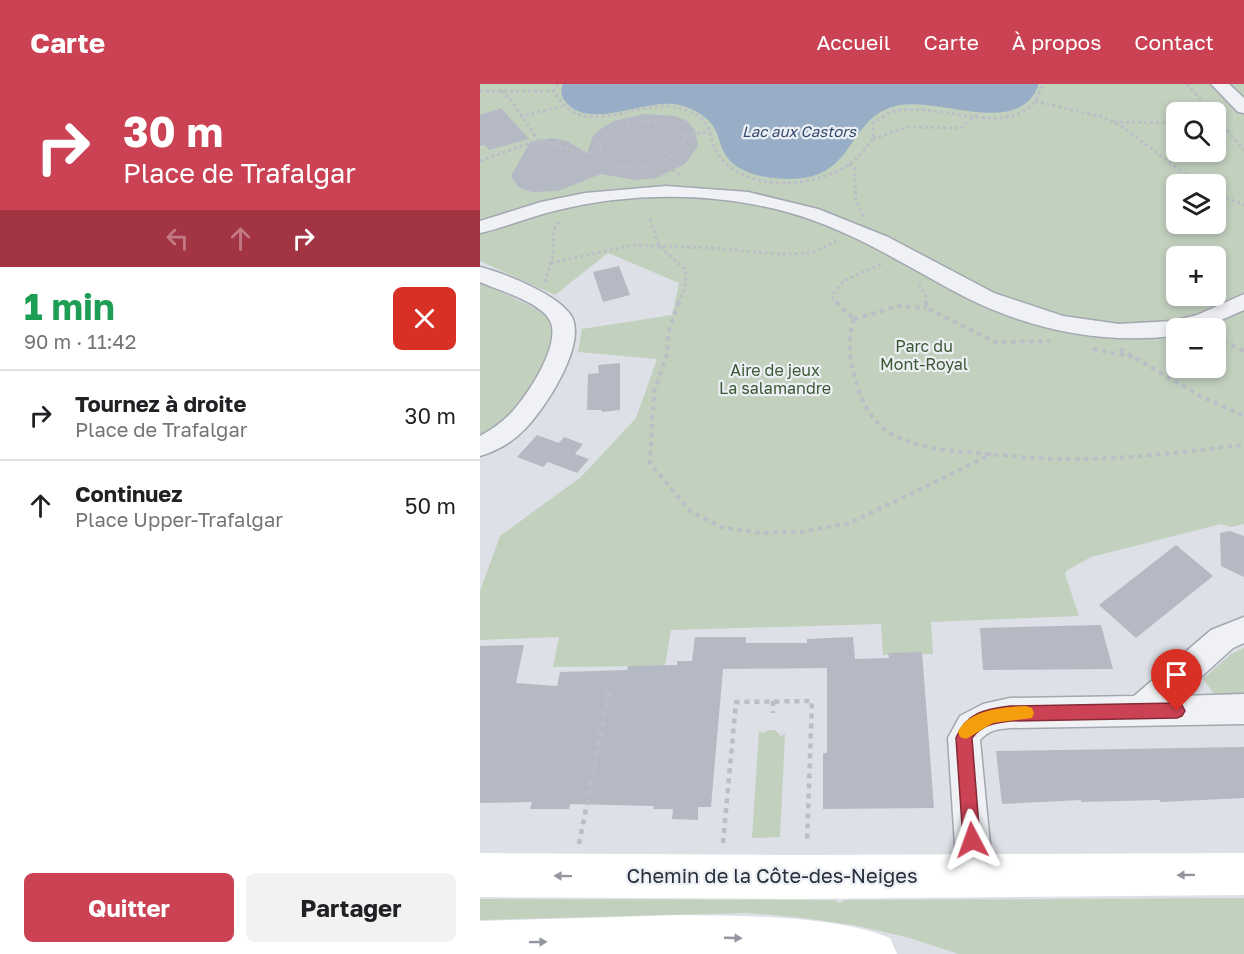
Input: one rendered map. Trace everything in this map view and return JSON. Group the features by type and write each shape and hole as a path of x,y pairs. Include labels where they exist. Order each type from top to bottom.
{"main road":[{"name":"Chemin de la Côte-des-Neiges","path":"480,875 1244,874"},
{"path":"480,943 709,937 874,954"}],"street":[{"path":"1219,84 1244,108"},
{"path":"480,227 570,202 633,192 718,194 802,210 873,237 998,303 1045,318 1098,329 1139,331 1170,328 1199,322 1244,301"},
{"path":"480,274 554,310 561,319 564,329 562,346 537,396 524,414 504,433 480,447"},
{"path":"1140,711 1222,639 1244,630"},
{"path":"975,876 964,741 967,730 984,718 997,715 1244,709"}],"path":[{"path":"558,84 555,91 562,106 577,114 593,117 651,107 672,107 691,112 711,131 723,161 738,172 760,179 785,182 805,181 827,175 849,164 873,139 891,130 908,126 961,128 978,114"},
{"path":"873,139 873,123 876,118 896,108 930,106 978,114 1014,113 1035,101 1043,84"},
{"path":"1187,84 1203,102"},
{"path":"480,91 555,91"},
{"path":"501,91 511,100 520,117 538,140 578,152 600,153"},
{"path":"1035,101 1102,117 1113,122 1184,174"},
{"path":"520,117 562,106"},
{"path":"624,113 629,123"},
{"path":"661,122 672,125 685,136 685,143 681,151 661,163 647,166 624,166 606,160 600,153 599,146 602,138 610,131 629,123 661,122"},
{"path":"1113,122 1166,123"},
{"path":"1226,130 1244,150"},
{"path":"685,136 711,131"},
{"path":"480,162 538,140"},
{"path":"661,163 674,171"},
{"path":"849,164 854,167 856,201 872,230 883,262 844,281 833,294 833,299 854,319"},
{"path":"1226,198 1244,205"},
{"path":"533,299 543,289 551,263 553,231 570,202"},
{"path":"650,219 659,246 686,270 685,287 669,330 667,355 654,392 650,463 690,511 721,527 760,533 800,532 850,523 992,454"},
{"path":"551,263 633,245 812,254 873,237"},
{"path":"926,308 914,304 887,307 854,319 850,329 855,383 867,409 881,424 900,437 933,449 1071,458 1157,455 1244,445"},
{"path":"1098,329 1104,337 1133,357 1211,402 1244,416"},
{"path":"1226,343 1244,351"},
{"path":"579,843 609,692"},
{"path":"723,843 736,702 812,701 807,842"},
{"path":"773,702 773,713"}],"green space":[{"name":"Parc du Mont-Royal","path":"480,84 1244,84 1244,524 1231,527 1221,524 1091,557 1066,571 1065,574 1079,616 931,622 933,654 883,655 881,624 671,630 665,666 553,667 559,637 480,640 480,591 500,536 581,477 636,418 657,359 578,352 582,329 672,315 679,283 608,253 555,295 480,261"},
{"path":"480,282 543,312 553,323 551,349 527,396 517,410 480,439"},
{"path":"1244,648 1244,693 1214,694 1203,679 1231,654"},
{"path":"775,730 781,736 785,734 780,837 752,838 759,731 763,733"},
{"path":"1244,898 1244,954 959,954 906,937 853,925 746,913 480,920 480,899 835,900 839,903 845,900"}],"water":[{"name":"Lac aux Castors","path":"563,84 1038,84 1038,86 1028,101 1014,110 997,113 918,104 901,105 883,111 870,120 841,158 829,169 812,176 790,179 764,177 739,168 725,154 714,127 693,110 679,105 660,104 616,112 587,114 575,110 565,101 561,93"}],"building":[{"path":"501,108 529,139 489,150 485,145 480,146 480,115"},
{"path":"644,114 675,116 687,121 695,130 698,146 685,164 656,178 635,180 601,174 558,191 532,192 518,187 511,176 530,142 551,138 567,141 587,153 593,136 600,129 614,121"},
{"path":"619,266 630,295 603,302 593,272"},
{"path":"620,363 620,410 602,412 601,410 587,410 588,374 599,373 598,365"},
{"path":"537,435 559,443 564,437 583,444 575,454 589,459 577,473 548,462 543,467 517,457"},
{"path":"1230,531 1244,536 1244,577 1221,566 1220,533"},
{"path":"1176,545 1213,576 1136,638 1099,605"},
{"path":"1101,625 1113,669 983,670 980,628"},
{"path":"695,637 746,637 746,643 807,643 807,639 853,637 855,659 889,658 888,653 922,652 934,808 823,809 823,753 827,753 827,668 723,669 711,807 698,807 698,820 672,819 673,809 653,809 654,806 570,804 569,809 530,809 532,802 480,803 480,646 524,645 516,683 557,686 560,672 627,670 628,666 677,665 677,661 692,661"},
{"path":"1244,747 1244,798 1160,802 1160,800 1081,802 1081,800 1002,804 996,751"}],"slow traffic":[{"path":"966,732 984,718 1026,713"}],"route":[{"path":"972,840 964,734 984,718 1010,714 1177,711"}],"park label":[{"name":"Aire de jeux La salamandre","path":"775,379"}]}
